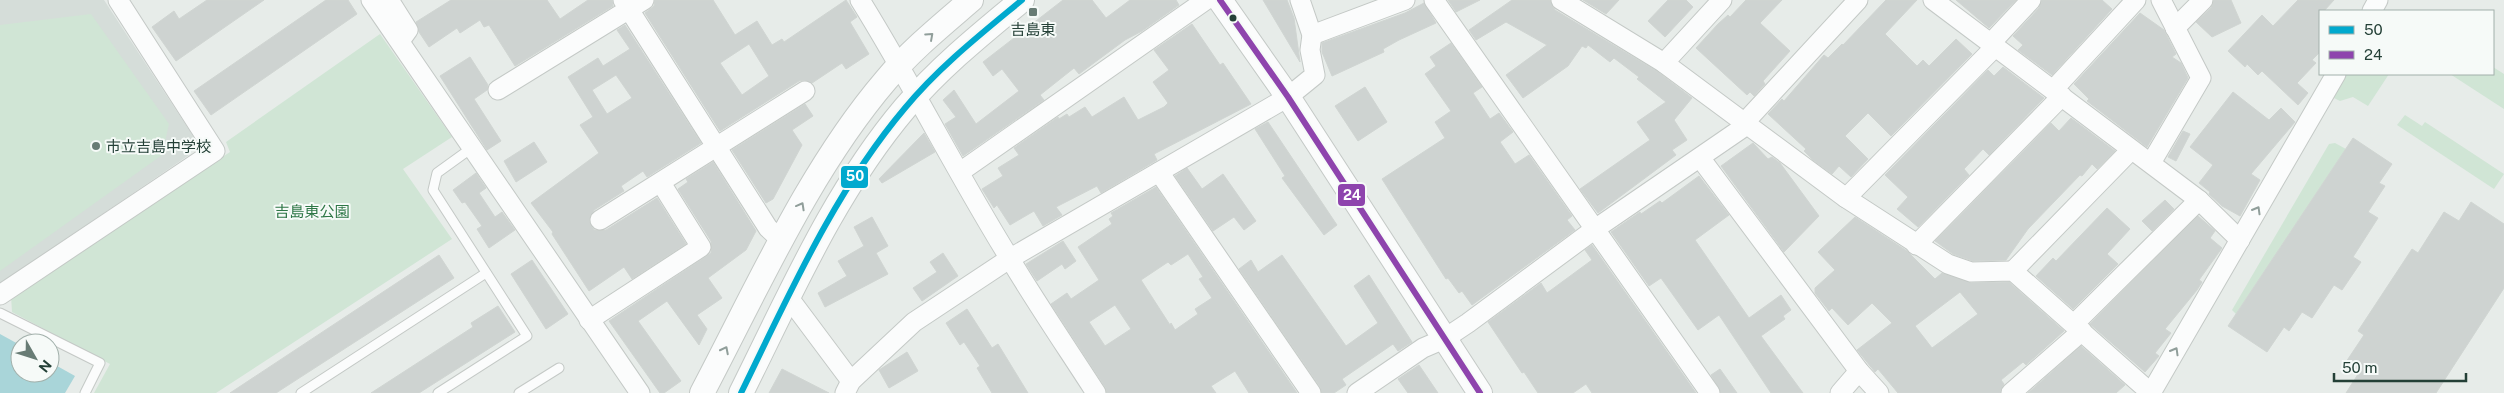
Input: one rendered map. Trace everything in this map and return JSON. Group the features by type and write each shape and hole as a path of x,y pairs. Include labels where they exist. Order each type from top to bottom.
{"street":[{"path":"0,295 215,151 118,0"},
{"path":"371,0 640,393"},
{"path":"389,0 408,30 400,42"},
{"path":"860,0 901,64 916,96 1009,259 1096,393"},
{"path":"702,393 826,162 885,80 927,38 971,0"},
{"path":"741,393 833,210 888,131 916,96 948,62 1022,0"},
{"path":"960,172 1206,0"},
{"path":"1220,0 1288,97 1480,393"},
{"path":"789,298 848,387 914,322 1009,259 1288,97 1315,75 1310,50 1312,34 1300,0"},
{"path":"1312,34 1405,0"},
{"path":"1434,0 1596,228 1710,393"},
{"path":"1561,0 1664,63 1846,198 1916,245 1948,264 1971,272 2013,271 2151,393 2335,75"},
{"path":"1664,63 1722,0"},
{"path":"1357,393 1422,348 1444,338 1596,228 1701,159 1742,129 1745,122 1858,0"},
{"path":"1933,0 2131,150 2151,162 2199,200 2240,240"},
{"path":"1846,198 1992,46 2031,0"},
{"path":"1916,245 2057,93 2136,0"},
{"path":"2151,162 2201,78 2161,0"},
{"path":"2175,28 2203,0"},
{"path":"498,90 632,3 717,148 768,228 782,241"},
{"path":"600,220 805,91"},
{"path":"2013,271 2131,150"},
{"path":"1701,159 1859,371 1879,393"},
{"path":"1159,172 1310,393"},
{"path":"589,320 701,247 661,183"},
{"path":"2011,393 2078,328 2199,200"},
{"path":"1840,393 1859,371"}],"lane":[{"path":"438,393 528,336 433,190 437,173 473,147"},
{"path":"301,393 486,273"},
{"path":"0,313 100,363 84,393"},
{"path":"519,393 559,368"}],"shaded area":[{"name":"市立吉島中学校","path":"0,0 104,0 193,136 189,155 0,284"}],"green space":[{"name":"市立吉島中学校","path":"91,14 169,124 162,155 0,271 0,25"},
{"name":"吉島東公園","path":"380,34 452,137 403,169 452,239 216,393 94,393 110,364 60,337 60,333 52,333 12,312 11,296 230,152 226,142"},
{"path":"2494,68 2504,74 2504,109 2452,75 2494,75"},
{"path":"2345,75 2388,75 2368,106 2353,97 2340,101 2332,97"},
{"path":"2405,115 2422,126 2425,122 2504,174 2494,189 2397,125"},
{"path":"2335,143 2346,149 2236,314 2232,310 2329,144"}],"water":[{"path":"0,334 10,340 10,383 60,383 60,368 75,376 65,393 0,393"}],"building":[{"path":"207,0 264,0 176,61 152,27 174,11 179,19"},
{"path":"326,0 348,0 357,14 211,115 194,91"},
{"path":"451,0 547,0 560,19 588,0 612,0 613,6 515,66 489,25 484,27 480,20 460,33 457,28 429,47 419,32 416,22"},
{"path":"655,0 713,0 735,35 757,21 772,45 782,39 784,42 846,0 857,17 850,22 869,54 846,69 842,63 812,83 805,80 799,81 720,131 645,13 654,6","holes":["749,44 769,76 742,95 720,63"]},
{"path":"1063,0 1092,0 1106,18 1130,0 1176,0 1179,5 1142,31 1125,40 1079,74 1074,68 1040,95 1044,100 963,156 945,124 956,117 943,100 954,90 976,124 1019,91 1002,69 993,76 983,62"},
{"path":"1263,0 1287,0 1294,18 1300,62"},
{"path":"1448,0 1480,0 1456,12"},
{"path":"1512,0 1550,0 1555,10 1658,72 1692,98 1674,120 1687,140 1672,150 1676,155 1598,213 1580,189 1650,140 1637,122 1666,102 1637,79 1639,77 1614,58 1610,62 1588,45 1586,48 1582,46 1568,66 1523,98 1506,75 1547,45 1506,22 1476,40 1469,30"},
{"path":"1583,0 1619,0 1606,14"},
{"path":"1668,0 1686,0 1693,7 1665,37 1648,21"},
{"path":"1746,0 1782,0 1760,23 1790,51 1763,81 1765,84 1754,96 1750,92 1747,95 1696,48 1718,24 1728,15 1730,17"},
{"path":"1886,0 1917,0 1885,34 1917,66 1923,60 1929,66 1956,39 1972,54 1891,136 1868,113 1845,136 1868,159 1851,177 1839,166 1832,174 1813,160 1804,151 1806,149 1768,114 1782,99 1784,101 1824,55 1828,58 1843,45"},
{"path":"1956,0 2016,0 1989,28"},
{"path":"2042,0 2102,0 2112,9 2052,75 2018,50 2023,45 2013,36 2039,8"},
{"path":"2214,0 2231,0 2241,23 2212,37 2196,22 2211,8"},
{"path":"2298,0 2334,0 2325,10 2319,10 2319,53 2312,60 2316,63 2297,83 2308,93 2298,105 2262,71 2258,75 2247,64 2245,67 2228,51 2262,15 2273,26"},
{"path":"1424,3 1436,23 1399,40 1383,49 1384,52 1332,76 1322,52 1322,43 1405,13"},
{"path":"2140,13 2164,30 2176,54 2172,57 2181,63 2188,78 2147,147 2087,101 2089,99 2074,84"},
{"path":"1192,24 1220,65 1223,63 1251,104 1154,154 1157,160 1101,193 1097,186 1056,207 1062,215 1043,226 1034,211 1010,225 997,205 994,208 982,189 1003,176 998,168 1019,155 1014,148 1058,117 1059,119 1067,114 1069,117 1085,107 1092,117 1124,97 1138,120 1164,107 1168,103 1153,82 1169,70 1154,50"},
{"path":"625,25 701,143 647,177 643,171 621,186 624,191 594,210 589,220 594,230 606,230 657,198 686,244 632,279 624,267 589,291 552,234 553,232 531,203 599,153 580,125 593,117 568,77 598,58 603,66 630,49 617,30","holes":["616,75 632,98 607,114 592,90"]},
{"path":"1451,43 1482,87 1473,93 1490,119 1499,113 1513,132 1500,142 1515,164 1529,155 1572,216 1567,220 1575,230 1472,305 1462,291 1459,293 1448,278 1446,279 1382,179 1445,138 1435,122 1451,111 1425,74 1436,66 1430,57"},
{"path":"470,57 488,85 487,90 474,99 501,141 487,150 440,76"},
{"path":"2003,67 2044,98 1989,155 1983,149 1964,169 1969,175 1918,227 1897,209 1908,197 1885,175 1988,70 1994,76"},
{"path":"1365,87 1387,122 1358,141 1335,106"},
{"path":"2233,92 2269,120 2281,108 2295,122 2251,174 2260,180 2240,216 2222,206 2199,183 2213,165 2190,147"},
{"path":"805,104 813,116 792,130 802,145 773,199 766,203 732,150"},
{"path":"2071,118 2115,151 2097,169 2092,164 2082,176 2080,175 2028,229 2006,260 1973,261 1953,254 1935,241 2051,123 2059,131"},
{"path":"1268,122 1337,225 1324,235 1282,178 1285,176 1255,129"},
{"path":"2183,131 2190,134 2176,161 2168,157"},
{"path":"924,133 935,152 882,183 879,179"},
{"path":"2353,138 2392,164 2379,183 2385,186 2368,212 2378,218 2353,257 2361,262 2342,290 2334,285 2312,318 2302,312 2289,331 2284,327 2267,352 2228,326"},
{"path":"534,142 547,162 516,182 504,161"},
{"path":"1753,143 1768,159 1772,157 1780,163 1819,216 1784,252 1721,166"},
{"path":"713,162 756,231 746,250 708,278 722,298 697,315 707,329 699,345 667,301 638,321 681,381 664,393 660,393 609,321 711,253 711,241 678,189 688,182 686,179"},
{"path":"1187,168 1202,189 1223,174 1256,221 1244,230 1234,217 1213,231 1175,176"},
{"path":"476,173 486,188 479,193 495,217 502,212 515,230 489,248 477,229 482,226 465,202 462,203 453,190"},
{"path":"1699,176 1729,215 1695,240 1749,318 1781,295 1791,310 1783,316 1785,319 1761,336 1803,393 1771,393 1719,315 1698,330 1661,278 1649,286 1611,232 1640,212 1641,214 1660,201 1662,203"},
{"path":"1156,187 1297,393 1249,393 1235,371 1211,386 1216,393 1107,393 1105,387 1051,304 1067,293 1071,299 1099,280 1078,247 1112,224 1109,219 1113,216 1111,213","holes":["1188,254 1203,277 1199,279 1212,298 1195,309 1198,314 1175,330 1141,280 1168,262 1171,265","1115,305 1131,329 1105,346 1089,322"]},
{"path":"2165,200 2174,209 2152,231 2142,221"},
{"path":"2471,202 2504,224 2504,288 2436,393 2346,393 2360,371 2346,362 2364,335 2358,331 2412,249 2418,253 2444,212 2459,221"},
{"path":"2107,208 2130,229 2107,254 2118,264 2073,309 2036,276 2053,258 2056,261"},
{"path":"2198,216 2215,231 2210,238 2222,248 2199,280 2202,282 2197,290 2165,329 2171,333 2155,353 2159,356 2145,372 2090,324"},
{"path":"872,217 888,246 876,253 888,274 825,307 818,293 847,276 838,261 864,246 854,227"},
{"path":"1855,217 1907,251 1935,279 1942,273 1971,283 2009,282 2064,331 2026,365 2023,362 2001,380 2004,384 2000,393 1898,393 1878,369 1875,372 1857,350 1892,323 1872,303 1848,325 1832,308 1829,311 1815,293 1815,288 1835,270 1818,252","holes":["1960,292 1978,314 1932,348 1915,326"]},
{"path":"1063,241 1076,261 1065,269 1062,264 1037,281 1026,264"},
{"path":"1592,245 1696,393 1592,393 1586,384 1573,393 1538,393 1524,372 1522,373 1488,322 1541,283 1547,293 1592,260 1585,250"},
{"path":"943,253 958,276 922,301 913,288 937,272 930,262"},
{"path":"439,255 454,278 276,393 230,393"},
{"path":"1282,255 1346,346 1378,323 1354,286 1369,275 1412,342 1398,351 1393,344 1342,379 1346,385 1334,393 1322,393 1320,387 1239,269 1251,260 1258,272"},
{"path":"532,260 568,314 546,329 511,274"},
{"path":"498,306 515,332 419,393 371,393 473,327 471,323"},
{"path":"967,309 992,348 998,344 1028,393 992,393 977,368 980,366 964,342 960,345 946,323"},
{"path":"2081,346 2125,385 2116,393 2028,393"},
{"path":"907,352 918,371 889,388 879,370"},
{"path":"1419,365 1438,393 1408,393 1398,379"},
{"path":"782,369 829,393 769,393"},
{"path":"1720,369 1737,393 1721,393 1711,375"}],"transit line":[{"name":"50","path":"741,393 814,245 856,174 880,140 905,108 932,79 961,51 1022,0"},
{"name":"24","path":"1220,0 1288,97 1480,393"}],"place":[{"name":"吉島東","path":"1033,12"},
{"name":"市立吉島中学校","path":"96,146"}]}
